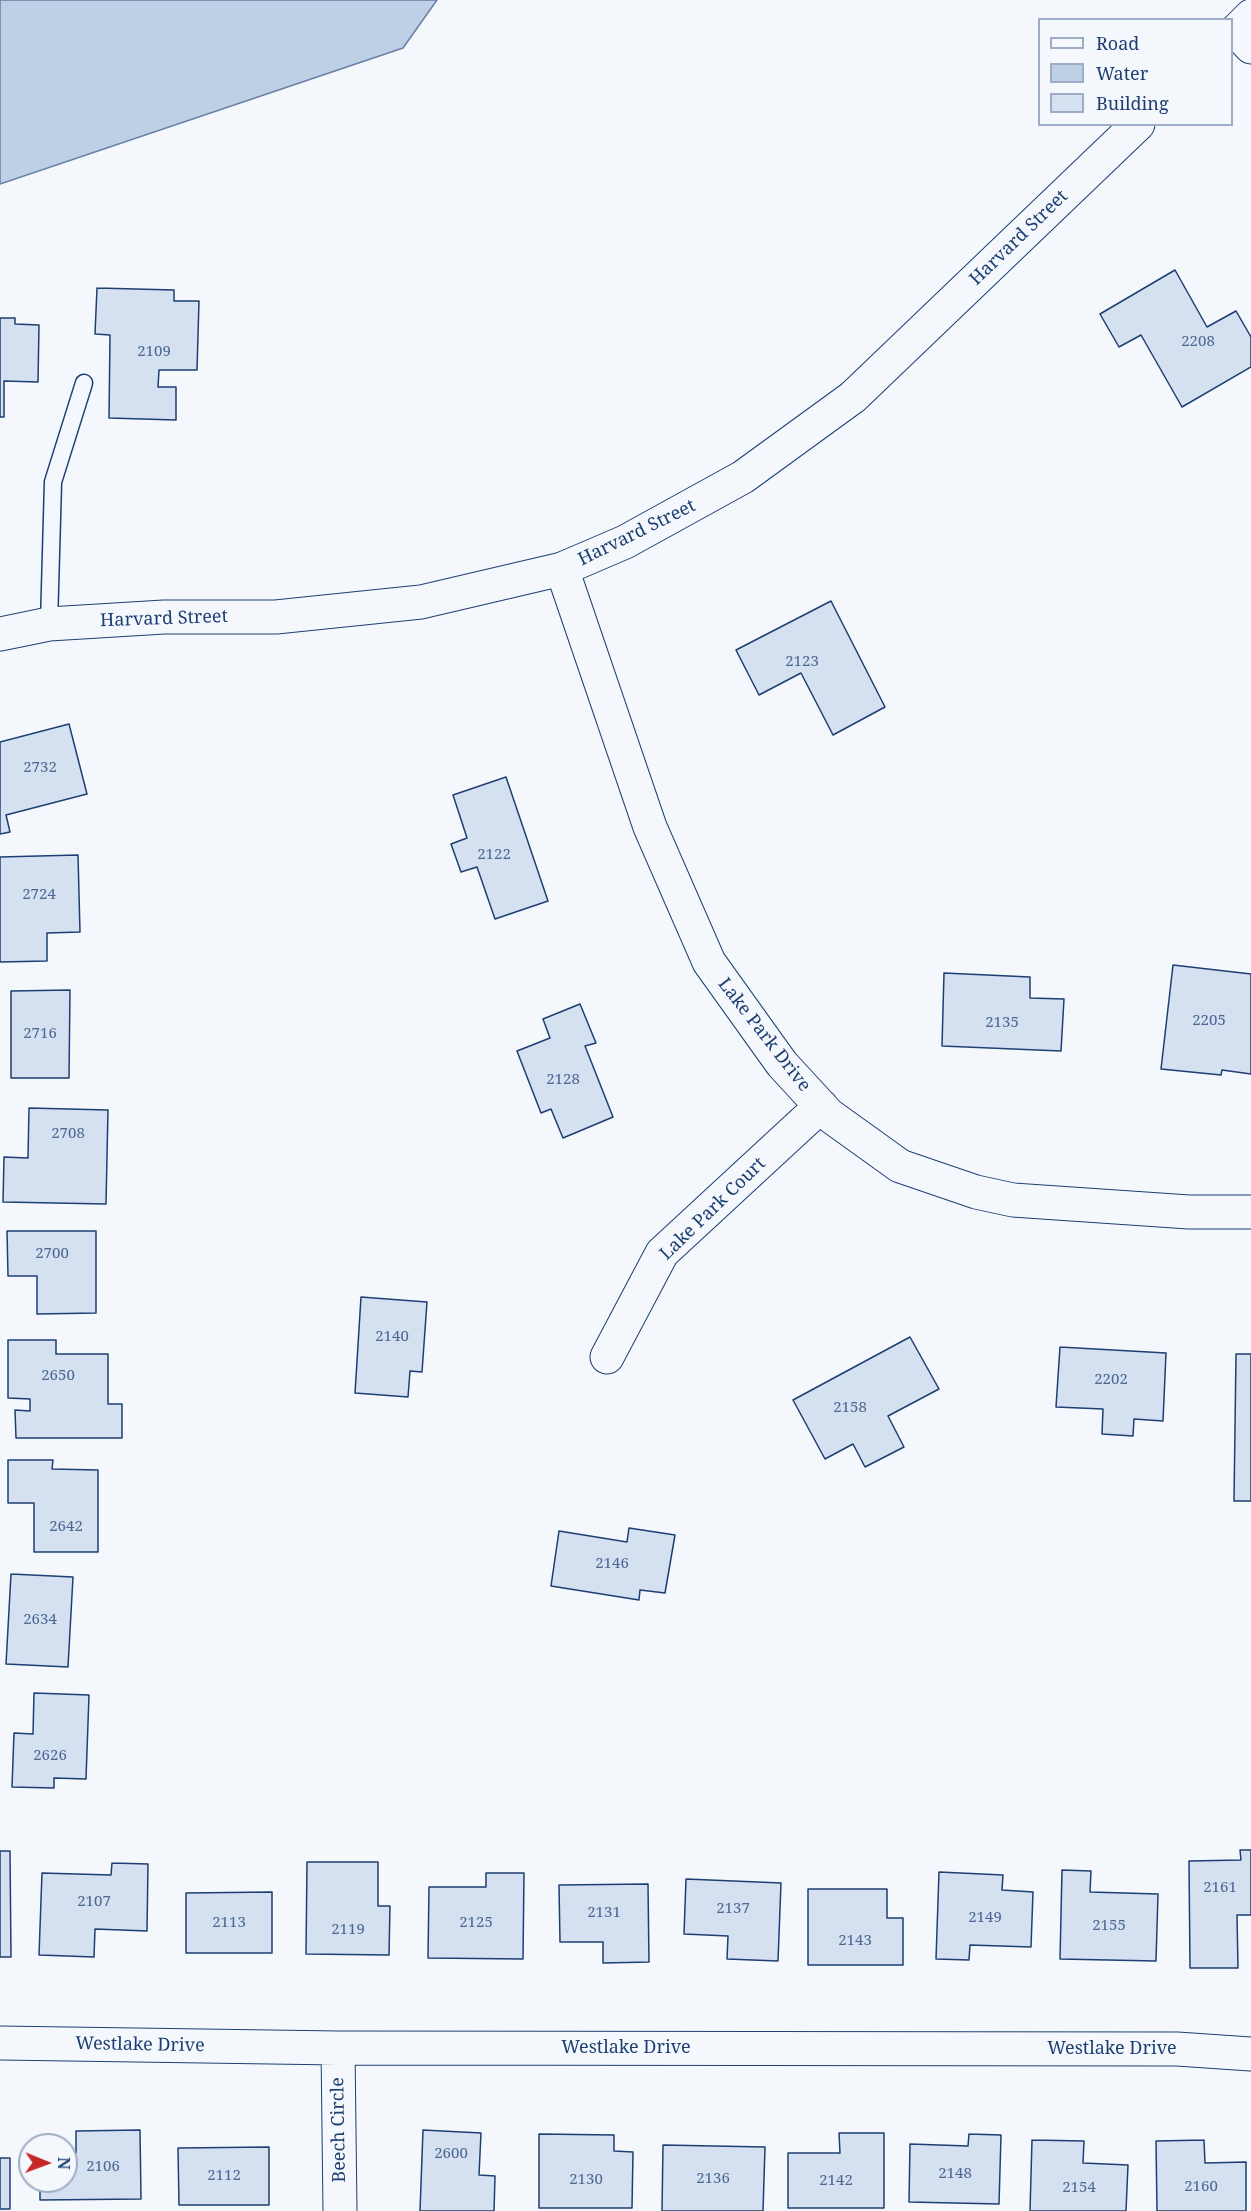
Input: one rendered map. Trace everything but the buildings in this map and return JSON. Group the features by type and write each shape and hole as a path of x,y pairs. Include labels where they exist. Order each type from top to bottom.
{"street":[{"name":"Harvard Street","path":"0,634 49,624 165,616 276,616 421,602 562,569 625,542 743,477 853,397 1136,126"},
{"name":"Lake Park Drive","path":"562,569 650,826 709,962 782,1064 829,1115 900,1166 976,1192 1025,1201 1189,1212 1251,1212"},
{"name":"Lake Park Court","path":"607,1357 662,1253 820,1106"},
{"name":"Westlake Drive","path":"0,2043 338,2048 1177,2049 1251,2054"},
{"name":"Beech Circle","path":"338,2048 340,2211"}],"lane":[{"path":"49,624 53,482 84,383"}],"water":[{"path":"0,0 437,0 403,48 0,184"}]}
